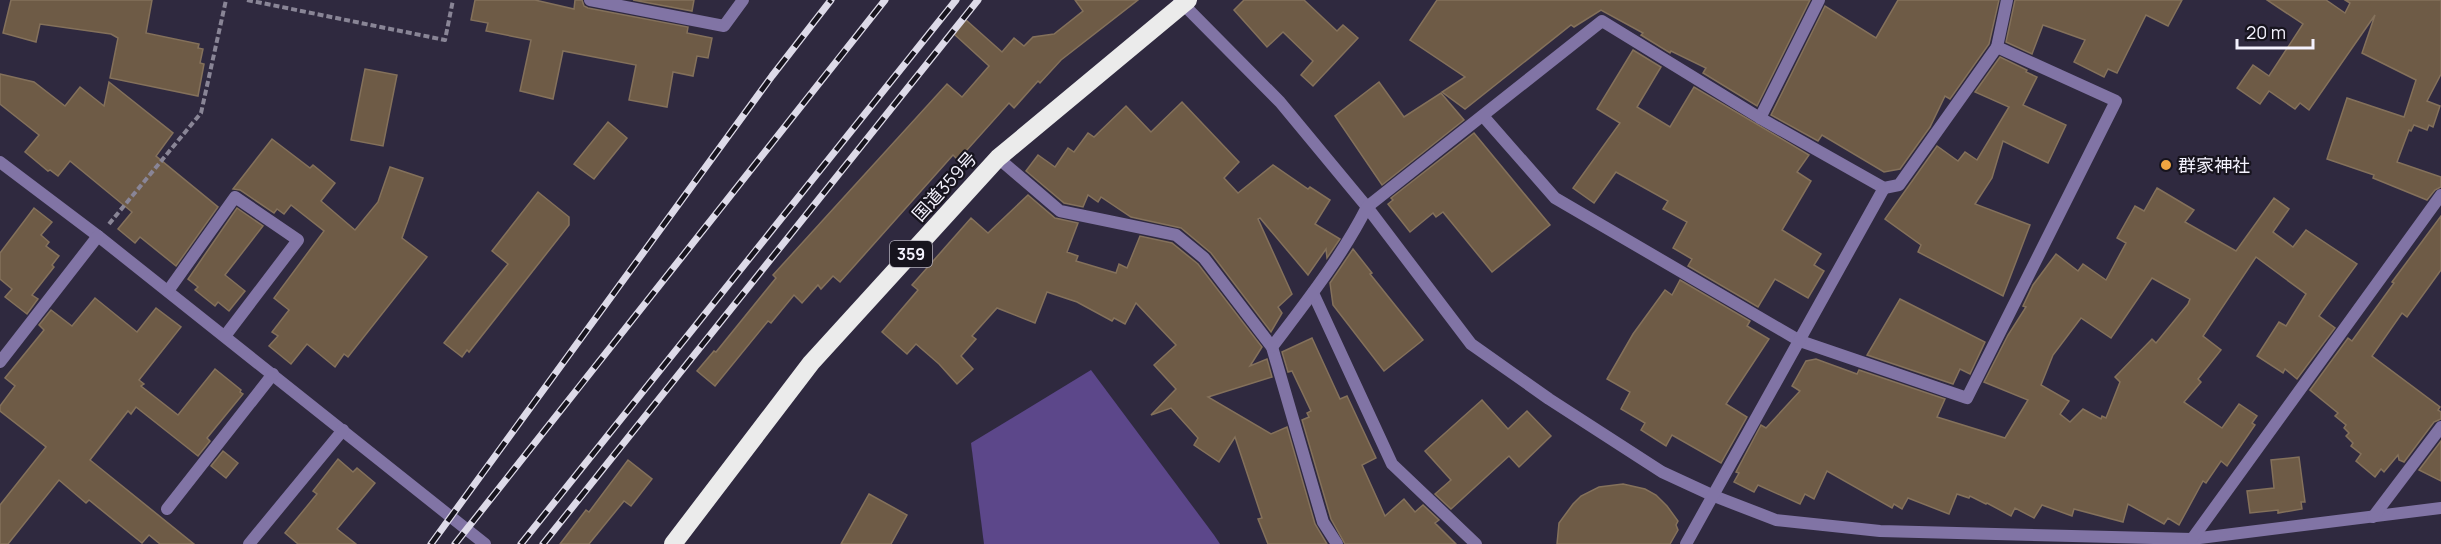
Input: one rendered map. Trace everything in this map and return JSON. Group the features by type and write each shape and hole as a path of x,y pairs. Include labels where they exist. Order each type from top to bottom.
{"highway":[{"name":"国道359号","path":"673,544 811,363 998,158 1183,2"}],"street":[{"path":"590,0 724,26 743,0"},
{"path":"1760,118 1819,0"},
{"path":"1272,346 1352,238 1367,207 1602,21 1760,118 1884,188 1899,185 1997,47 2007,0"},
{"path":"1183,2 1280,102 1367,207 1471,344 1549,399 1662,472 1714,496 1776,520 1880,531 2049,540 2192,539 2441,508"},
{"path":"1483,116 1555,198 1800,341 1967,398 2116,101 1997,47"},
{"path":"998,158 1060,211 1176,235 1203,258 1272,346 1323,522 1337,544"},
{"path":"0,162 168,291 485,544"},
{"path":"1686,544 1884,188"},
{"path":"2192,539 2441,195"},
{"path":"168,291 235,197 298,240 225,336"},
{"path":"0,362 98,236"},
{"path":"1313,292 1392,464 1476,544"},
{"path":"167,509 273,374"},
{"path":"2373,517 2441,427"},
{"path":"249,544 343,430"},
{"path":"1880,531 1880,544"}],"path":[{"path":"98,236 201,113 226,0"},
{"path":"247,0 445,40 453,0"}],"shaded area":[{"path":"1091,370 1220,544 984,544 971,443"}],"building":[{"path":"11,0 152,0 146,33 199,44 198,48 203,49 200,63 204,64 198,96 110,78 118,38 111,34 40,24 36,42 3,33"},
{"path":"475,0 535,0 574,9 575,0 582,0 584,6 588,8 688,27 687,33 712,38 708,58 697,56 693,76 673,72 667,107 629,100 636,65 563,51 553,99 520,91 531,40 486,31 488,23 471,20"},
{"path":"633,0 694,0 692,11"},
{"path":"1075,0 1138,0 1061,60 1014,108 1009,103 958,160 953,155 840,282 833,276 821,289 818,285 802,303 794,295 771,323 768,321 715,386 697,371 714,351 716,352 776,278 773,275 947,84 962,97 989,66 954,34 966,20 1002,52 1014,38 1024,46 1033,37 1054,34 1083,11"},
{"path":"1244,0 1304,0 1337,31 1343,25 1358,38 1313,86 1301,75 1313,61 1283,32 1267,47 1234,10"},
{"path":"1437,0 1810,0 1757,106 1703,73 1706,68 1671,51 1670,53 1641,35 1643,33 1601,10 1574,27 1571,25 1465,109 1442,92 1465,77 1410,40"},
{"path":"1898,0 1999,0 1989,44 1950,99 1945,96 1930,127 1900,169 1884,172 1822,135 1818,141 1771,115 1825,6 1876,38"},
{"path":"2015,0 2182,0 2168,26 2146,15 2117,73 2108,69 2104,77 2074,62 2085,40 2043,25 2032,54 2006,42"},
{"path":"2267,0 2326,0 2345,13 2350,3 2345,0 2441,0 2441,74 2427,101 2440,106 2433,127 2429,125 2427,130 2414,125 2411,131 2409,130 2397,162 2441,177 2441,187 2435,190 2427,200 2373,178 2374,175 2327,159 2347,98 2404,117 2416,80 2362,53 2375,15 2309,110 2300,103 2295,109 2269,91 2260,104 2237,88 2253,65 2269,76 2303,24"},
{"path":"1633,50 1661,67 1637,107 1670,127 1694,87 1809,155 1797,172 1811,181 1782,230 1821,254 1814,265 1824,271 1808,298 1775,279 1758,307 1688,266 1692,259 1673,248 1687,222 1663,209 1668,201 1616,172 1594,203 1573,188 1620,123 1597,109"},
{"path":"2000,57 2037,77 2023,105 2066,125 2048,163 2003,141 1992,178 1975,204 2030,225 2003,296 1918,252 1921,245 1885,219 1937,146 1958,161 1965,152 1977,160 2009,107 1975,92"},
{"path":"365,69 397,75 383,146 351,140"},
{"path":"0,74 34,82 65,106 80,87 104,106 109,82 173,133 156,156 218,207 176,266 140,237 135,243 118,229 132,212 70,161 58,176 48,171 25,152 39,135 0,104"},
{"path":"1379,82 1404,117 1441,93 1464,120 1382,185 1335,116"},
{"path":"1182,102 1239,162 1224,178 1238,193 1273,165 1308,189 1310,187 1330,200 1315,224 1340,239 1327,258 1326,249 1308,275 1260,218 1258,219 1292,294 1278,307 1282,313 1271,332 1211,253 1181,228 1131,217 1101,197 1098,202 1088,195 1083,207 1064,203 1026,171 1038,155 1055,167 1068,148 1074,152 1088,133 1094,137 1126,106 1151,132"},
{"path":"608,122 627,138 594,179 574,164"},
{"path":"1474,133 1550,225 1492,272 1443,212 1436,217 1433,213 1410,232 1388,204 1393,200 1391,198"},
{"path":"272,139 310,168 313,165 335,183 321,201 355,230 378,202 390,167 423,178 402,238 427,257 348,357 344,354 335,367 307,344 291,364 269,346 278,336 272,332 289,310 274,298 324,231 291,205 284,214 277,209 274,213 240,190 233,189"},
{"path":"2157,188 2194,210 2185,222 2236,251 2274,198 2289,209 2273,232 2293,247 2306,230 2357,264 2319,316 2335,328 2297,379 2285,369 2283,373 2257,356 2279,322 2286,326 2306,294 2256,257 2203,336 2221,350 2198,379 2201,382 2184,402 2222,428 2239,404 2257,416 2252,423 2255,425 2227,466 2221,461 2206,483 2203,481 2179,525 2168,518 2164,524 2128,504 2123,522 2074,509 2072,516 2042,505 2034,518 2015,508 2011,516 1970,496 1969,498 1957,494 1949,514 1908,498 1902,509 1894,504 1892,508 1827,471 1814,499 1805,494 1800,504 1758,485 1754,492 1734,482 1739,473 1736,472 1761,425 1766,428 1800,391 1792,386 1806,361 1816,359 1857,374 1859,370 1945,399 1937,417 2005,438 2028,400 1984,382 2008,335 2026,307 2023,306 2033,285 2056,254 2078,271 2083,264 2106,280 2126,243 2117,238 2135,206 2144,211","holes":["2152,278 2190,299 2156,343 2152,339 2115,377 2120,382 2106,418 2102,416 2101,419 2083,409 2070,422 2060,414 2069,401 2041,385 2053,355 2081,318 2111,338"]},
{"path":"538,192 569,217 569,225 469,352 467,350 462,357 444,343 508,264 492,251"},
{"path":"1028,195 1055,218 1078,223 1067,252 1078,256 1076,261 1116,273 1119,264 1127,268 1140,236 1172,243 1198,264 1262,347 1250,366 1267,359 1272,377 1208,397 1271,434 1287,427 1315,524 1327,544 1268,544 1258,519 1262,518 1235,437 1219,462 1194,445 1198,438 1171,408 1151,415 1176,389 1154,365 1176,345 1136,303 1125,324 1114,318 1112,321 1077,302 1047,292 1035,323 997,308 972,336 976,339 961,356 973,369 957,384 916,344 907,354 882,332 918,290 912,285 971,218 988,233"},
{"path":"34,208 52,222 41,235 49,242 46,246 59,256 52,265 54,267 32,295 38,299 27,314 5,297 12,289 0,279 0,253"},
{"path":"237,208 263,226 225,275 245,291 229,311 218,302 215,306 195,290 198,287 188,279"},
{"path":"2441,216 2441,270 2407,317 2402,313 2372,356 2440,407 2438,410 2441,412 2441,419 2434,422 2404,462 2399,460 2398,455 2384,472 2381,469 2375,477 2356,461 2361,454 2351,446 2353,443 2346,436 2349,433 2344,428 2346,425 2335,416 2338,413 2310,390 2348,338 2352,341"},
{"path":"1353,249 1423,340 1384,371 1333,305 1330,283"},
{"path":"1680,280 1750,321 1747,326 1769,339 1726,404 1747,417 1721,463 1672,435 1666,446 1641,430 1645,423 1621,409 1630,392 1607,379 1633,334 1665,290 1672,295"},
{"path":"95,298 137,332 156,308 181,327 139,380 144,384 141,386 178,415 215,369 243,394 207,438 210,441 198,456 136,407 131,414 128,411 90,460 194,544 160,544 149,535 142,543 89,500 86,503 59,480 8,544 0,544 0,505 46,447 0,411 0,406 15,386 5,378 44,330 39,325 51,310 72,326"},
{"path":"1900,299 1985,342 1970,374 1960,369 1953,384 1867,355"},
{"path":"1312,338 1340,399 1347,396 1376,458 1362,465 1385,516 1404,499 1415,512 1423,505 1439,520 1435,523 1456,544 1345,544 1331,519 1302,420 1309,417 1307,413 1311,411 1292,371 1288,372 1282,352"},
{"path":"1482,400 1508,429 1527,411 1551,436 1519,467 1509,456 1451,509 1435,494 1451,480 1425,451"},
{"path":"2441,441 2441,481 2419,470"},
{"path":"223,451 238,463 226,478 211,466"},
{"path":"2299,457 2305,502 2301,502 2302,509 2278,513 2278,510 2250,513 2247,491 2274,488 2271,460"},
{"path":"338,459 353,472 357,468 375,483 337,529 356,544 298,544 285,533 317,494 313,491"},
{"path":"628,460 652,479 631,506 624,501 589,544 560,544 586,510 589,512"},
{"path":"1623,484 1645,489 1656,495 1667,506 1678,521 1676,525 1678,530 1670,544 1557,544 1559,523 1581,496 1599,487"},
{"path":"869,494 907,515 891,544 841,544"}],"railway":[{"path":"431,544 772,76 831,0"},
{"path":"455,544 885,0"},
{"path":"521,544 956,0"},
{"path":"543,544 978,0"}],"place":[{"name":"群家神社","path":"2166,165"}]}
